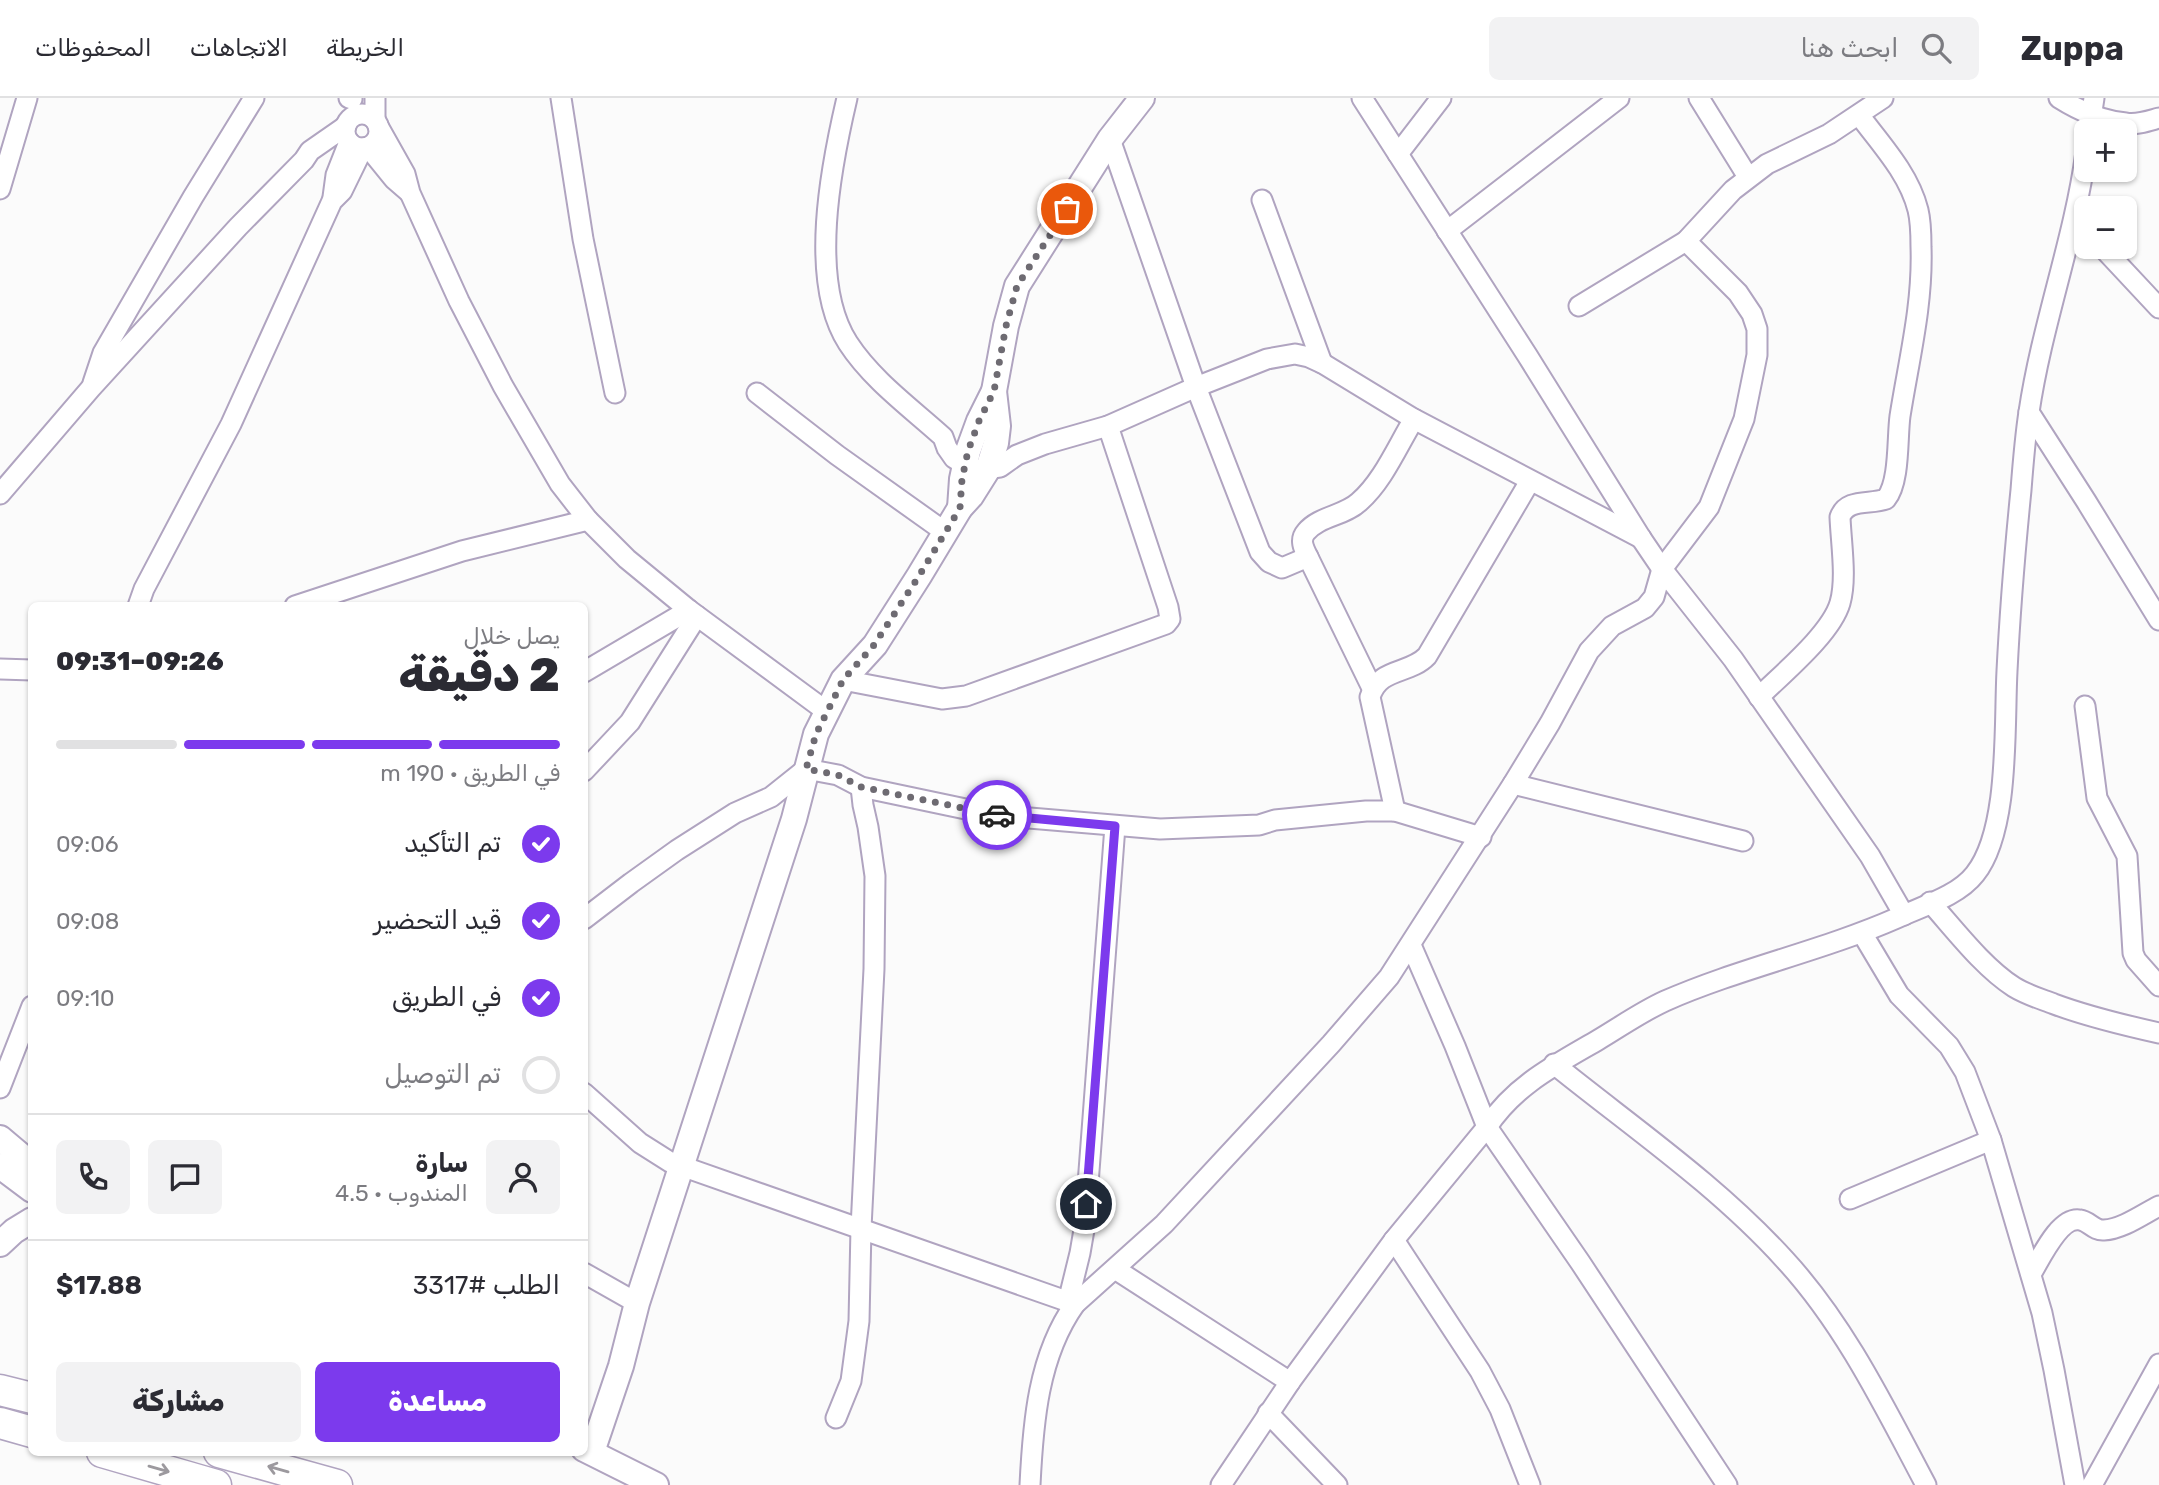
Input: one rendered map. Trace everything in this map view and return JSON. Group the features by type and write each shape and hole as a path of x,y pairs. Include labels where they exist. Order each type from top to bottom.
{"main road":[{"path":"0,1390 28,1397"},
{"path":"0,1423 28,1431"},
{"path":"117,1456 216,1485"},
{"path":"233,1456 337,1485"}],"street":[{"path":"0,188 27,98"},
{"path":"91,388 103,354 193,197 254,98"},
{"path":"351,98 354,137 410,193"},
{"path":"0,494 91,388 310,151 354,137 378,136 375,98"},
{"path":"561,98 583,239 615,393"},
{"path":"847,98 828,193 827,269 829,294 838,324 848,343 868,369 943,437 954,458 976,467"},
{"path":"656,1485 588,1450 621,1366 637,1303 756,937 816,734 843,680 874,645 960,508 976,467 972,436 994,391 1006,326 1017,286 1110,139 1142,98"},
{"path":"1362,98 1641,538 1662,569 1734,659 1870,856 1904,915"},
{"path":"1398,154 1441,98"},
{"path":"1447,231 1619,98"},
{"path":"1699,98 1748,177"},
{"path":"1579,306 1686,241 1748,177 1781,156 1819,139 1883,98"},
{"path":"2059,98 2091,114 2126,123 2159,118"},
{"path":"140,602 231,424 332,201 342,191 354,137 363,114 377,123 405,174 410,193 459,301 503,386 560,484 588,520 626,559 693,613 826,711"},
{"path":"1759,697 1825,630 1835,616 1842,593 1840,517 1843,510 1851,504 1879,502 1886,499 1892,490 1900,416 1916,331 1922,277 1921,227 1919,210 1911,188 1859,115"},
{"path":"1110,139 1196,387 1260,552 1269,562 1282,568 1308,557"},
{"path":"1262,200 1322,363"},
{"path":"1071,1303 1115,1269 1164,1224 1331,1044 1389,977 1481,837 1550,723 1589,651 1612,626 1644,608 1654,597 1662,569 1709,507 1744,419 1757,355 1757,329 1746,304 1686,241"},
{"path":"1222,1485 1268,1413 1394,1240 1487,1127 1500,1107 1554,1064 1646,1010 1696,989 1862,933 1960,888 1978,871 1989,847 1998,813 2003,768 2011,593 2029,412 2053,299 2074,241"},
{"path":"2113,259 2159,308"},
{"path":"976,467 1007,449 1045,444 1108,426 1267,359 1295,354 1322,363 1413,419 1641,538"},
{"path":"994,391 1007,449"},
{"path":"757,393 837,455 945,532"},
{"path":"2029,412 2159,620"},
{"path":"1372,688 1308,557 1303,538 1307,531 1318,523 1358,504 1379,479 1413,419"},
{"path":"843,680 953,699 1166,624 1170,619 1168,607 1108,426"},
{"path":"943,437 972,436 1007,449"},
{"path":"1395,811 1370,696 1372,688 1382,677 1415,665 1427,656 1530,481"},
{"path":"307,602 462,551 588,520"},
{"path":"588,670 693,613"},
{"path":"588,767 630,722 693,613"},
{"path":"0,669 28,670"},
{"path":"2085,706 2097,798 2127,856 2133,953 2159,986"},
{"path":"588,916 677,850 735,813 771,797 806,769 838,775 861,787 994,815 1160,829 1259,825 1275,820 1366,811 1395,811 1481,837"},
{"path":"1513,784 1743,841"},
{"path":"835,1418 852,1381 856,1353 869,1105 876,876 861,787"},
{"path":"1030,1485 1033,1435 1046,1363 1071,1303 1084,1224 1115,826"},
{"path":"1930,902 1967,944 2014,987 2079,1013 2159,1033"},
{"path":"1862,933 1899,995 1940,1036 1958,1058 1965,1072 1991,1140 2031,1274 2054,1370 2075,1485"},
{"path":"1411,945 1487,1127 1727,1485"},
{"path":"0,1088 9,1042 28,1012"},
{"path":"1554,1064 1688,1169 1785,1259 1851,1350 1926,1485"},
{"path":"588,1097 640,1143 657,1155 681,1166 1071,1303"},
{"path":"0,1138 28,1162"},
{"path":"1850,1199 1991,1140"},
{"path":"0,1166 28,1187"},
{"path":"2031,1274 2060,1228 2069,1222 2080,1220 2098,1230 2106,1230 2118,1227 2159,1206"},
{"path":"0,1244 28,1222"},
{"path":"1394,1240 1480,1371 1500,1409 1530,1485"},
{"path":"1115,1269 1290,1382"},
{"path":"588,1275 637,1303"},
{"path":"2092,1485 2159,1364"},
{"path":"1268,1413 1338,1485"}],"way so far":[{"path":"997,815 861,787 838,775 806,769 816,734 843,680 874,645 960,508 968,451 972,436 994,391 1006,326 1017,286 1067,209"}],"route":[{"path":"997,815 1115,826 1086,1204"}]}
